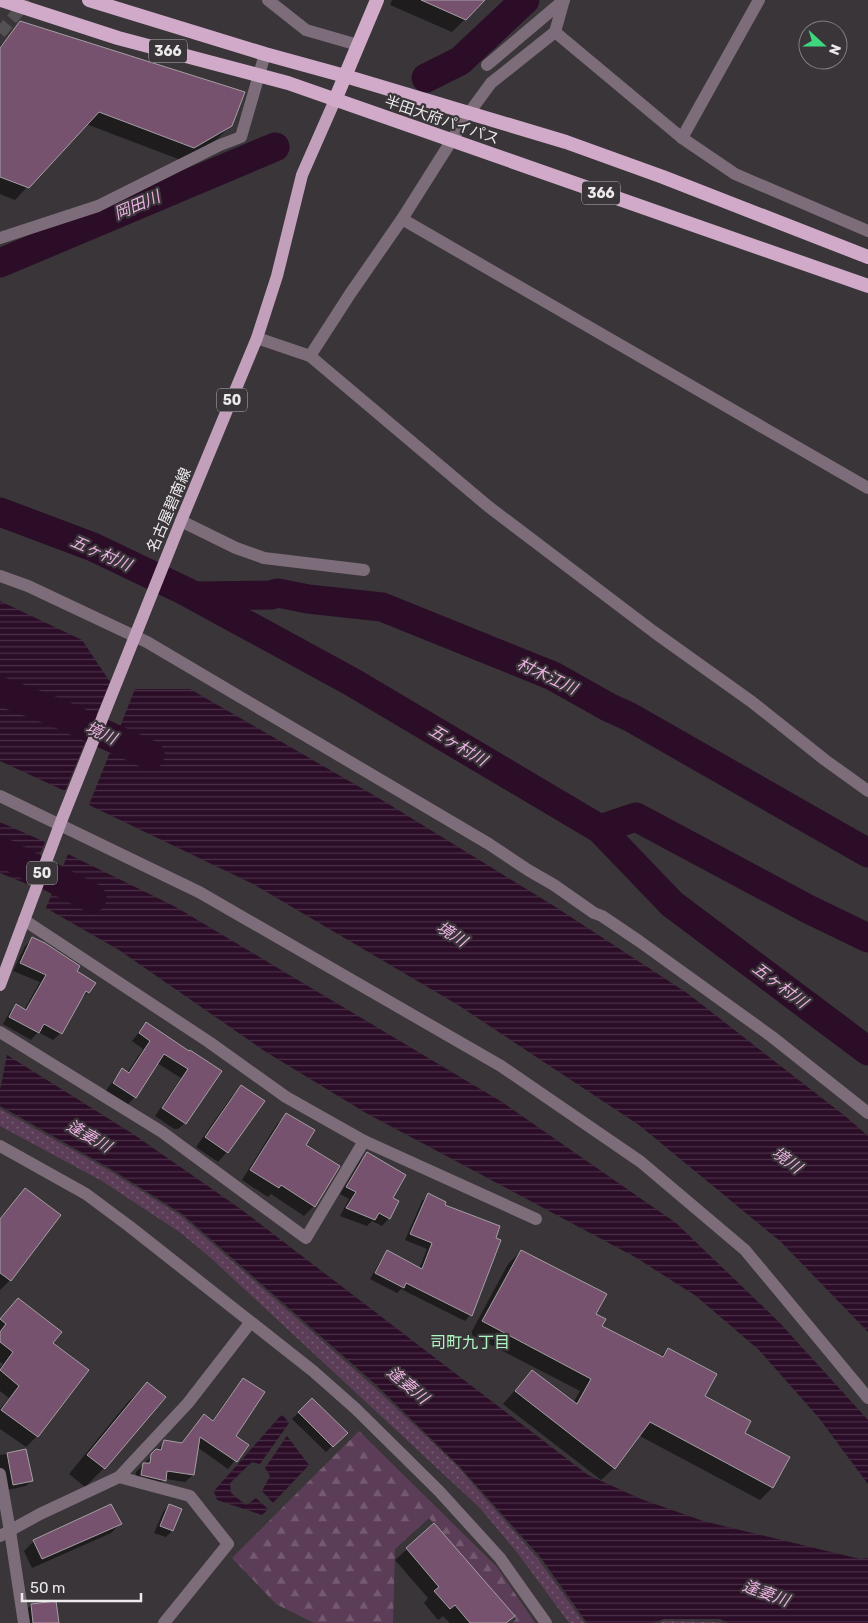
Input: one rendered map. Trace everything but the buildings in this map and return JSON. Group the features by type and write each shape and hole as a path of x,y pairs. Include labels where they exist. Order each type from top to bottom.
{"highway":[{"name":"半田大府パイパス","path":"1,0 118,38 288,83 868,286"},
{"name":"半田大府パイパス","path":"89,0 265,54 566,142 868,257"},
{"path":"335,100 377,0"}],"main road":[{"name":"名古屋碧南線","path":"0,985 59,826 181,521 257,338 277,276 302,175 335,100"}],"street":[{"path":"268,0 306,30 358,45"},
{"path":"310,356 469,113 491,83 555,32 564,0"},
{"path":"487,65 564,0"},
{"path":"682,138 759,0"},
{"path":"555,32 682,138 735,174 868,231"},
{"path":"0,238 98,206 220,145 240,137 265,54"},
{"path":"402,218 868,488"},
{"path":"257,338 310,356 489,507 654,632 752,702 825,760 868,791"},
{"path":"181,521 236,548 264,558 364,570"},
{"path":"0,576 28,586 135,636 480,838 594,913 602,916 771,1036 868,1113"},
{"path":"0,796 199,892 501,1066 640,1162 745,1250 868,1398"},
{"path":"25,916 286,1096 364,1141 536,1219"},
{"path":"0,1032 162,1132 306,1238 364,1141"},
{"path":"0,1146 86,1194 313,1372 356,1409 438,1491 500,1558 546,1623"},
{"path":"5,1534 40,1514 119,1477 188,1402 250,1323"},
{"path":"0,1474 5,1534 24,1623"},
{"path":"119,1477 190,1496 228,1544 164,1623"}],"green space":[{"path":"0,1109 108,1170 181,1216 372,1385 457,1466 539,1560 584,1623 569,1623 519,1555 480,1508 213,1260 181,1233 102,1181 0,1126"},
{"path":"359,1431 497,1567 535,1623 512,1623 516,1619 429,1518 395,1549 393,1623 314,1623 276,1604 232,1558"},
{"path":"664,1621 720,1622 722,1623 660,1623"}],"water":[{"path":"0,601 82,640 110,682 65,791 0,761"},
{"path":"135,689 190,689 382,800 554,906 687,993 868,1136 868,1332 781,1242 639,1125 458,1005 253,884 89,805"},
{"path":"0,822 45,842 27,884 0,873"},
{"path":"68,854 174,906 502,1102 676,1223 779,1322 868,1420 868,1484 819,1418 759,1350 696,1296 635,1257 366,1113 266,1052 119,950 46,908"},
{"name":"逢妻川","path":"7,1055 133,1134 242,1210 588,1475 641,1499 703,1521 860,1559 868,1558 868,1623 728,1623 720,1619 664,1619 653,1623 587,1623 541,1558 458,1465 374,1383 182,1214 109,1168 0,1106 0,1090"},
{"path":"282,1414 289,1423 260,1464 252,1462 230,1483 231,1493 246,1505 256,1498 268,1509 262,1515 217,1500 214,1491"},
{"path":"287,1436 309,1465 273,1503 262,1491 270,1476 265,1468"}],"waterway":[{"name":"岡田川","path":"426,78 460,61 525,0"},
{"name":"岡田川","path":"0,263 275,147"},
{"name":"五ヶ村川","path":"0,512 93,547 185,591 352,682 600,829 672,904 868,1051"},
{"name":"村木江川","path":"197,596 271,595 278,593 308,599 382,607 553,676 608,707 630,717 868,853"},
{"name":"境川","path":"0,691 58,713 150,755"},
{"path":"600,829 636,817 808,909 868,938"},
{"path":"0,851 92,898"}],"tunnel":[{"path":"0,33 28,0"}],"district":[{"name":"司町九丁目","path":"470,1342"}]}
